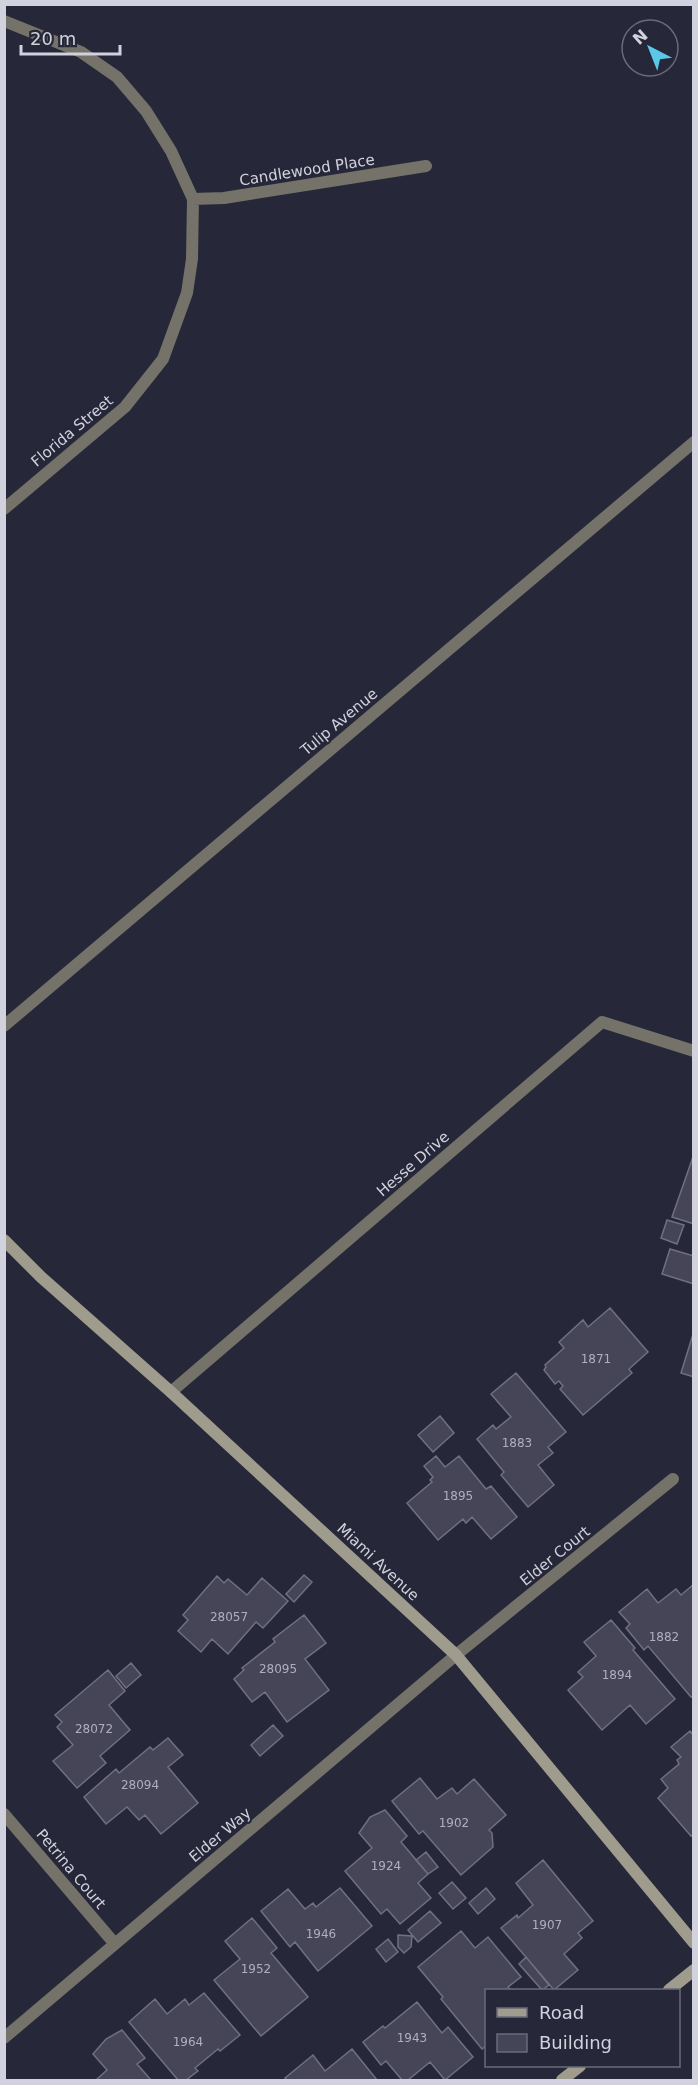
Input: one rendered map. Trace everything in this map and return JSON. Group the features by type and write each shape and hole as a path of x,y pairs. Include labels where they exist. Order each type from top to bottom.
{"street":[{"path":"4,21 81,52 117,77 146,111 171,151 193,199"},
{"name":"Candlewood Place","path":"193,199 224,198 426,166"},
{"name":"Florida Street","path":"4,509 125,407 163,359 187,293 192,259 193,199"},
{"name":"Tulip Avenue","path":"4,1026 693,442"},
{"name":"Hesse Drive","path":"171,1392 602,1022 693,1051"},
{"name":"Miami Avenue","path":"4,1240 41,1277 171,1392 456,1655 693,1944"},
{"name":"Elder Court","path":"456,1655 673,1479"},
{"name":"Elder Way","path":"4,2038 456,1655"},
{"name":"Petrina Court","path":"4,1814 115,1944"},
{"path":"670,1989 693,1970"},
{"path":"562,2080 579,2067"}],"building":[{"path":"694,1154 694,1224 672,1217"},
{"path":"667,1220 684,1225 677,1244 661,1238"},
{"path":"670,1249 694,1256 694,1284 662,1274"},
{"path":"610,1308 648,1352 629,1369 632,1373 583,1415 560,1389 563,1386 559,1381 555,1384 544,1370 545,1365 564,1348 559,1342 583,1320 588,1327"},
{"path":"694,1331 694,1377 681,1373"},
{"path":"516,1373 566,1432 548,1447 553,1453 538,1465 554,1485 528,1507 501,1475 504,1472 477,1439 493,1425 496,1429 511,1417 491,1394"},
{"path":"440,1416 454,1433 433,1452 418,1435"},
{"path":"436,1456 445,1467 459,1456 486,1489 491,1486 517,1517 491,1539 472,1517 466,1523 463,1519 438,1540 407,1503 432,1482 430,1480 433,1477 424,1466"},
{"path":"304,1575 312,1582 294,1602 286,1594"},
{"path":"217,1576 224,1583 228,1579 247,1595 262,1578 288,1601 263,1628 256,1622 228,1654 212,1639 201,1652 178,1631 188,1620 183,1615"},
{"path":"694,1584 694,1695 691,1697 648,1646 644,1650 626,1628 630,1624 619,1612 647,1589 658,1603 676,1589 681,1595"},
{"path":"304,1615 326,1643 305,1659 329,1690 287,1722 265,1692 252,1702 234,1679 244,1670 242,1668 275,1642 273,1639"},
{"path":"611,1620 675,1699 646,1724 630,1705 602,1730 568,1690 583,1677 578,1672 596,1656 584,1642"},
{"path":"131,1663 141,1675 126,1688 116,1676"},
{"path":"108,1670 125,1691 109,1705 130,1730 100,1756 106,1763 77,1788 53,1761 73,1745 57,1727 62,1722 55,1715"},
{"path":"273,1725 283,1736 260,1756 251,1745"},
{"path":"690,1731 694,1736 694,1834 691,1836 658,1798 668,1788 661,1779 679,1764 677,1760 681,1757 671,1747"},
{"path":"168,1738 183,1755 168,1767 198,1803 161,1834 145,1815 139,1820 127,1807 106,1824 84,1797 116,1769 119,1773 150,1747 153,1750"},
{"path":"420,1778 437,1799 452,1788 457,1794 474,1779 506,1815 489,1830 492,1833 493,1847 461,1875 423,1831 419,1834 392,1801"},
{"path":"385,1810 407,1836 401,1842 428,1874 418,1883 431,1898 400,1924 387,1909 381,1914 345,1871 372,1848 359,1833 370,1817"},
{"path":"426,1852 438,1867 428,1874 416,1860"},
{"path":"543,1860 593,1921 578,1933 582,1938 564,1954 578,1970 555,1989 501,1928 517,1915 518,1918 533,1905 516,1883"},
{"path":"452,1882 466,1898 453,1909 439,1893"},
{"path":"340,1888 372,1926 318,1971 295,1942 290,1947 261,1911 288,1889 305,1909 313,1903 316,1907"},
{"path":"486,1888 495,1899 478,1914 469,1903"},
{"path":"430,1911 441,1923 418,1942 408,1930"},
{"path":"252,1918 277,1948 271,1953 308,1997 261,2036 214,1980 240,1959 225,1941"},
{"path":"461,1931 475,1948 488,1937 521,1977 508,1987 510,1989 485,1989 485,2047 482,2049 418,1967"},
{"path":"398,1935 412,1936 411,1947 404,1953 398,1947"},
{"path":"388,1939 398,1952 386,1962 376,1949"},
{"path":"526,1957 549,1985 541,1989 519,1964"},
{"path":"204,1993 240,2035 195,2068 198,2071 186,2080 178,2080 129,2022 155,1999 167,2014 185,1999 189,2005"},
{"path":"417,2002 442,2033 448,2027 473,2057 445,2080 430,2062 408,2080 402,2080 386,2061 381,2065 363,2042 383,2026 385,2028"},
{"path":"122,2030 145,2058 137,2064 151,2080 96,2080 107,2070 93,2054 106,2039"},
{"path":"352,2049 377,2080 287,2080 285,2078 313,2055 325,2071"}]}
